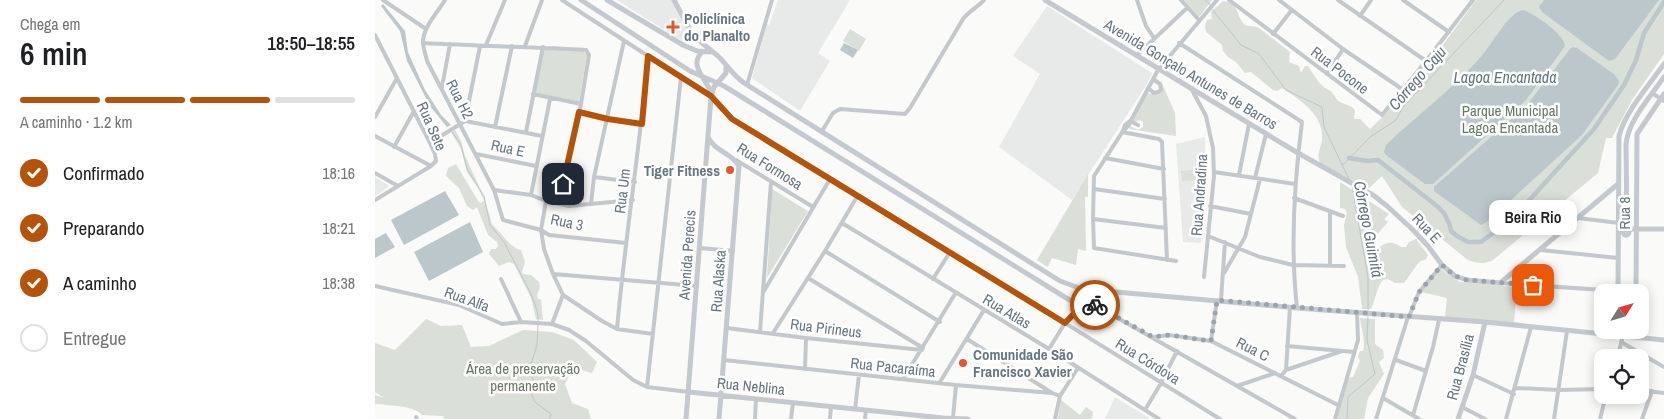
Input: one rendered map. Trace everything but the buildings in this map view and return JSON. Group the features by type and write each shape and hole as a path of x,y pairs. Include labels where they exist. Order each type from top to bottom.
{"main road":[{"path":"581,0 683,67 717,82 1076,304 1087,300 1096,291"},
{"path":"607,0 689,48 712,53"},
{"path":"674,0 703,52"},
{"name":"Avenida Gonçalo Antunes de Barros","path":"1045,0 1249,124 1344,178"},
{"path":"693,34 735,76 747,85 1060,280 1082,289 1219,300 1290,308 1485,322 1567,331 1594,332"},
{"path":"703,52 696,61 711,95"},
{"path":"1624,231 1619,223 1620,132 1646,89 1664,64"},
{"path":"717,82 725,74 726,66"},
{"path":"1617,284 1618,258 1624,231 1627,136 1632,124 1664,77"},
{"name":"Avenida Perecis","path":"686,419 711,95 717,82"},
{"path":"1646,89 1653,93"},
{"path":"1662,100 1664,94"},
{"name":"Rua 8","path":"1636,284 1637,134 1662,100"},
{"name":"Rua Formosa","path":"708,136 713,145 734,158"},
{"name":"Rua Formosa","path":"707,147 713,145"},
{"name":"Rua Alaska","path":"719,419 739,169 734,158"},
{"name":"Rua E","path":"1344,178 1362,188 1393,212 1428,246 1442,265 1455,276 1467,280 1500,283"},
{"path":"1500,283 1618,184"},
{"path":"1624,231 1664,229"},
{"path":"1082,289 1086,294 1087,300"},
{"name":"Rua Brasília","path":"1458,419 1473,375 1485,322"},
{"path":"1649,338 1664,340"},
{"name":"Rua Neblina","path":"689,392 866,410 904,417 968,419"}],"street":[{"path":"383,0 427,29"},
{"path":"486,45 505,0"},
{"path":"525,46 542,0"},
{"name":"Rua Córdova","path":"562,0 711,95 732,119 1220,419"},
{"path":"747,85 772,0"},
{"path":"822,131 833,113 840,109 905,114 967,13 974,10 984,0"},
{"path":"1137,0 1146,26 1154,38"},
{"path":"1181,0 1199,20"},
{"path":"1176,261 1094,248 1094,176 1125,125 1130,121 1147,88 1159,70 1179,43 1217,0"},
{"name":"Rua Pocone","path":"1229,0 1382,115 1449,32 1471,0"},
{"path":"1279,0 1343,49 1402,89"},
{"path":"1338,0 1426,61"},
{"path":"1360,16 1371,0"},
{"path":"1403,0 1449,32"},
{"path":"443,1 427,29 423,43 586,50 589,55 581,104 559,203"},
{"path":"1137,55 1187,8"},
{"path":"1273,34 1291,11"},
{"name":"Rua Sete","path":"375,35 435,154 436,161 431,166 375,200"},
{"path":"375,48 378,41"},
{"path":"591,204 624,41"},
{"name":"Rua H2","path":"423,43 427,61 495,190 503,220"},
{"path":"1179,43 1302,122 1294,198 1293,265 1297,308"},
{"path":"442,88 450,44"},
{"path":"465,121 480,46"},
{"path":"495,127 512,46"},
{"path":"526,132 543,47"},
{"path":"1327,74 1343,49"},
{"name":"Rua Um","path":"617,329 621,278 633,200 648,56"},
{"path":"647,387 681,77"},
{"path":"375,117 397,78"},
{"path":"1147,88 1154,93 1161,90 1160,84 1153,79"},
{"name":"Rua Andradina","path":"1192,90 1206,116 1213,148 1213,172 1204,276"},
{"path":"1653,93 1662,100"},
{"path":"533,94 581,104"},
{"path":"531,195 535,166 551,98"},
{"path":"394,147 414,111"},
{"path":"579,112 642,124"},
{"path":"429,143 465,121 542,136"},
{"path":"1130,121 1138,125"},
{"path":"1239,175 1249,124"},
{"path":"1122,132 1160,139 1163,145 1167,260"},
{"path":"1255,178 1266,134"},
{"path":"375,136 431,166"},
{"name":"Rua E","path":"476,154 535,166"},
{"name":"Rua Formosa","path":"734,158 813,207"},
{"path":"1105,158 1164,169"},
{"path":"739,169 748,167"},
{"path":"1213,172 1295,184"},
{"path":"375,173 398,186"},
{"path":"595,177 635,182"},
{"path":"763,294 830,179"},
{"path":"1224,273 1245,237 1260,179"},
{"path":"760,332 771,182"},
{"path":"1093,189 1165,199"},
{"path":"495,190 531,195 546,201 569,206 633,200"},
{"path":"773,333 858,195"},
{"path":"1294,198 1343,216"},
{"path":"546,201 541,230 544,249 563,295 602,322 617,329 653,334"},
{"path":"1210,206 1251,214"},
{"path":"1330,212 1330,265"},
{"path":"1578,218 1619,223"},
{"path":"1093,219 1165,228"},
{"name":"Rua 3","path":"503,220 541,230 549,235 626,243"},
{"name":"Rua Atlas","path":"842,223 955,294 1049,349 1159,419"},
{"path":"1208,236 1239,249 1293,265 1344,266"},
{"path":"1211,341 1224,273 1225,242"},
{"path":"700,248 733,251"},
{"path":"1539,249 1618,258"},
{"path":"825,251 940,322"},
{"path":"933,279 950,252"},
{"path":"1376,419 1419,292 1442,265"},
{"path":"553,274 621,278 697,286"},
{"path":"808,278 923,349"},
{"path":"501,279 521,322"},
{"path":"1500,283 1594,290"},
{"name":"Rua Alfa","path":"375,286 459,305 502,324 521,322 552,324"},
{"path":"903,380 940,322 955,294"},
{"path":"552,324 563,295"},
{"path":"1049,349 1065,323 1087,300 1295,419"},
{"path":"1286,370 1290,308"},
{"path":"940,382 984,310"},
{"path":"1335,419 1358,334 1359,313"},
{"path":"1413,415 1427,371 1439,320"},
{"name":"Rua Neblina","path":"552,324 569,330 633,380 647,387 689,392"},
{"path":"1506,419 1531,327"},
{"name":"Rua Pirineus","path":"727,328 806,338 923,349"},
{"path":"1554,419 1567,331"},
{"name":"Rua C","path":"1153,337 1169,335 1211,341 1338,405"},
{"path":"805,369 806,338"},
{"path":"967,339 1052,393"},
{"path":"1619,349 1622,339"},
{"path":"1621,342 1664,367"},
{"path":"1287,346 1353,352"},
{"path":"1145,410 1177,351"},
{"path":"1281,376 1286,370 1342,351"},
{"name":"Rua Pacaraíma","path":"724,360 903,380 1052,393 1060,396"},
{"path":"1396,360 1427,371"},
{"path":"1055,419 1060,396 1078,368"},
{"path":"1237,386 1275,373"},
{"path":"855,409 859,375"},
{"path":"1473,375 1513,394"},
{"path":"953,418 956,385"},
{"path":"1515,388 1594,389"},
{"path":"1649,391 1664,393"},
{"path":"1642,419 1652,391"},
{"path":"1383,398 1419,419"},
{"path":"755,419 757,399"},
{"path":"791,419 793,403"},
{"path":"1600,419 1604,404"},
{"path":"830,419 831,407"},
{"path":"1462,407 1485,419"},
{"path":"865,419 866,410"}],"shaded area":[{"name":"Policlínica do Planalto","path":"617,0 672,0 694,39 690,43 685,43"},
{"path":"778,0 850,0 818,53 830,61 800,111 752,78 767,24 769,25"},
{"path":"1047,6 1152,73 1147,84 1072,200 999,147 1040,74 1013,56"},
{"path":"1205,137 1206,167 1201,243 1183,242 1176,144"},
{"path":"375,177 388,185 388,187 375,196"},
{"path":"1115,397 1151,419 1105,419"}],"green space":[{"path":"1184,0 1212,0 1199,17"},
{"name":"Parque Municipal Lagoa Encantada","path":"1476,0 1664,0 1664,54 1632,100 1612,138 1606,138 1598,173 1493,260 1484,263 1468,260 1402,207 1382,176 1368,189 1320,163 1319,154 1322,131 1315,115 1310,109 1282,88 1277,91 1273,90 1251,72 1245,73 1223,51 1222,45 1206,32 1205,26 1207,20 1212,19 1211,12 1223,1 1232,4 1244,24 1259,28 1290,52 1289,62 1299,66 1301,73 1305,66 1308,66 1318,81 1331,91 1338,101 1355,110 1354,119 1360,119 1370,129 1413,83"},
{"path":"850,29 866,39 859,51 843,41"},
{"path":"544,49 583,51 587,55 579,103 535,93"},
{"path":"1161,81 1175,113 1176,136 1129,129 1128,127 1130,126 1138,130 1143,127 1141,120 1132,122 1147,93 1153,94 1162,87"},
{"path":"455,130 484,197 492,224 510,244 521,250 525,262 523,274 531,275 539,282 540,286 537,296 538,299 541,299 543,320 536,319 531,298 514,264 509,262 499,266 489,254 491,249 496,249 498,246 497,242 488,235 477,207 473,210 467,206 459,188 446,176 448,168 456,164 478,201 480,203 484,201 467,172 461,149 451,132"},
{"path":"1201,169 1202,180 1182,181 1181,171"},
{"path":"1088,174 1088,197 1085,197 1086,251 1078,249 1076,265 1052,258 1048,267 1037,260"},
{"path":"1340,182 1389,214 1384,219 1388,222 1368,245 1370,251 1376,251 1388,243 1406,247 1409,242 1416,239 1428,255 1426,259 1419,262 1404,283 1395,283 1388,279 1383,280 1371,309 1362,309 1358,277 1346,247 1344,225 1347,213 1345,209 1340,208"},
{"path":"772,189 808,211 767,278"},
{"path":"1441,269 1460,282 1517,287 1514,324 1445,317 1447,298 1421,292"},
{"path":"1360,318 1375,319 1375,344 1383,350 1384,358 1379,362 1384,374 1368,398 1364,419 1337,419 1348,378 1353,377 1360,361 1358,356 1364,347"},
{"name":"Área de preservação permanente","path":"426,319 441,326 462,325 471,347 489,346 523,330 552,332 574,340 597,362 592,373 573,368 565,384 572,403 588,409 591,419 444,419 443,416 422,415 408,408 375,404 375,395 384,398 375,392 375,343 395,350"},
{"path":"1061,400 1080,415 1086,407 1093,412 1092,419 1058,419"}],"water":[{"name":"Lagoa Encantada","path":"1544,0 1659,0 1615,59 1609,61 1542,12 1539,7"},
{"path":"383,4 405,31 408,52 425,90 441,115 451,125 447,127 430,106 407,61 400,31 381,6"},
{"name":"Lagoa Encantada","path":"1522,10 1534,15 1554,30 1560,36 1565,46 1526,100 1433,184 1425,184 1386,155 1384,152 1386,145 1461,78 1484,53 1511,17"},
{"path":"844,43 858,50 853,58 840,50"},
{"name":"Lagoa Encantada","path":"1573,47 1614,74 1619,81 1618,85 1582,135 1488,221 1481,225 1434,191 1434,187 1527,105"},
{"path":"445,191 459,215 404,245 391,220"},
{"path":"470,222 483,252 429,281 414,252"},
{"path":"386,233 395,247 375,258 375,239"}],"waterway":[{"name":"Córrego Guimitá","path":"1206,0 1210,5"},
{"name":"Córrego Caju","path":"1343,165 1370,137 1396,120 1403,107 1504,0"},
{"path":"1349,158 1367,161 1378,160 1437,206 1444,213 1451,231 1457,236 1468,242 1481,242 1513,218 1594,129 1624,85 1636,60 1644,33 1664,2"},
{"name":"Córrego Guimitá","path":"1212,9 1241,45 1259,54 1286,90 1322,107 1324,127 1349,179"},
{"path":"452,132 461,145 467,169 484,196 490,225 504,242 529,290 535,304 538,321"},
{"name":"Córrego Guimitá","path":"1352,185 1368,278 1368,312"},
{"name":"Córrego Guimitá","path":"1347,419 1348,397 1375,374 1367,340 1368,316"},
{"path":"538,325 537,345 530,367 534,383 531,393 535,402 551,414 550,419"}],"way so far":[{"path":"1095,305 1153,337 1169,335 1195,337 1211,341 1217,300 1409,317 1419,292 1442,265 1455,276 1467,280 1533,285"}],"place":[{"name":"Policlínica do Planalto","path":"673,27"},
{"name":"Tiger Fitness","path":"730,170"},
{"name":"Beira Rio","path":"1533,285"},
{"name":"Comunidade São Francisco Xavier","path":"963,363"}],"route":[{"path":"563,184 579,112 642,124 648,56 711,96 732,119 1065,323 1087,300 1095,305"}]}
